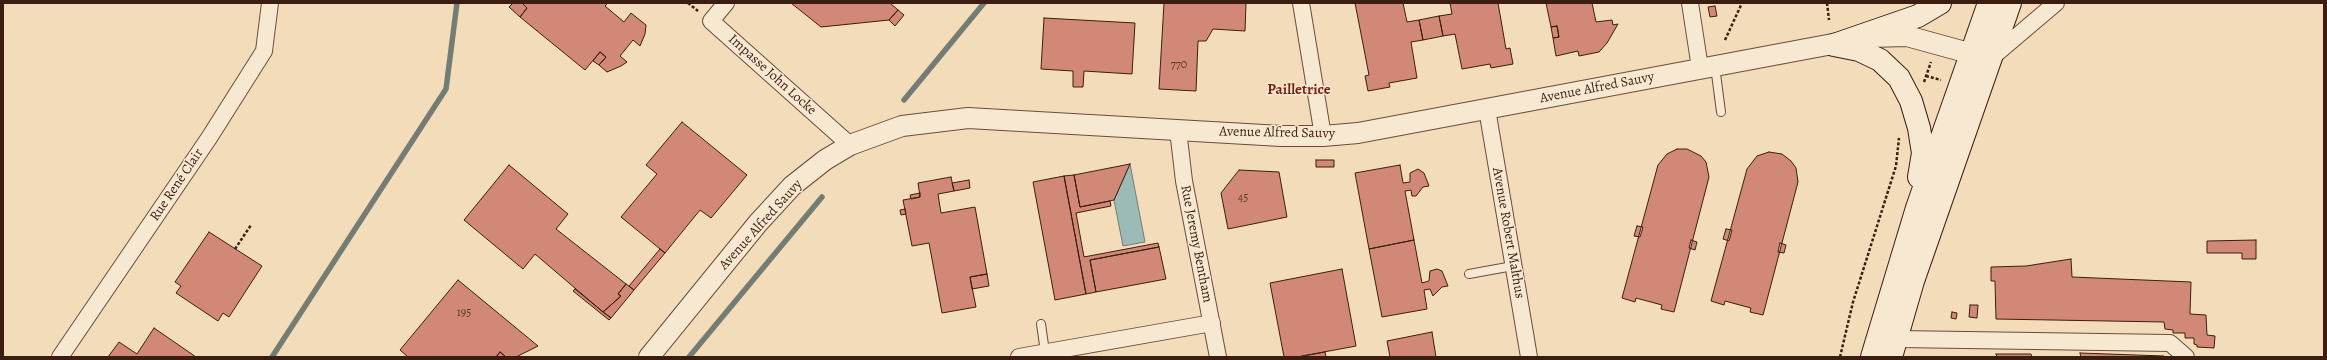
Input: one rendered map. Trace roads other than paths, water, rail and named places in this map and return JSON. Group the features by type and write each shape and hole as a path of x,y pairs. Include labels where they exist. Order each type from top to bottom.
{"main road":[{"path":"1834,45 1918,16 1940,3"},
{"path":"1884,348 1913,281 1910,264 1981,56 1990,3"},
{"path":"1884,348 1917,208 1981,56 2010,3"},
{"path":"1834,45 1859,50 1880,60 1899,78 1911,101 1919,128 1923,153 1918,179 1881,304 1884,348"}],"street":[{"name":"Rue René Clair","path":"60,357 209,138 264,51 270,3"},
{"name":"Impasse John Locke","path":"726,3 711,21 850,145"},
{"path":"1301,3 1323,136"},
{"path":"1690,3 1708,67"},
{"path":"1981,56 2056,3"},
{"name":"Avenue Alfred Sauvy","path":"649,357 758,223 792,186 825,160 850,145 902,126 968,118 1178,130 1323,136 1358,133 1487,110 1870,37 1907,36 1981,56"},
{"name":"Avenue Robert Malthus","path":"1487,110 1529,357"},
{"name":"Rue Jeremy Bentham","path":"1178,130 1184,181 1218,357"},
{"path":"1019,357 1212,323"},
{"path":"1884,348 2170,343 2186,357"}],"lane":[{"path":"1708,67 1721,112"},
{"path":"1469,274 1513,266"},
{"path":"1041,324 1045,352"}],"water":[{"path":"1130,164 1145,242 1123,246 1114,200"}],"waterway":[{"path":"272,357 446,89 457,3"},
{"path":"904,100 984,3"},
{"path":"689,357 822,197"}],"district":[{"name":"Pailletrice","path":"1299,90"}]}
